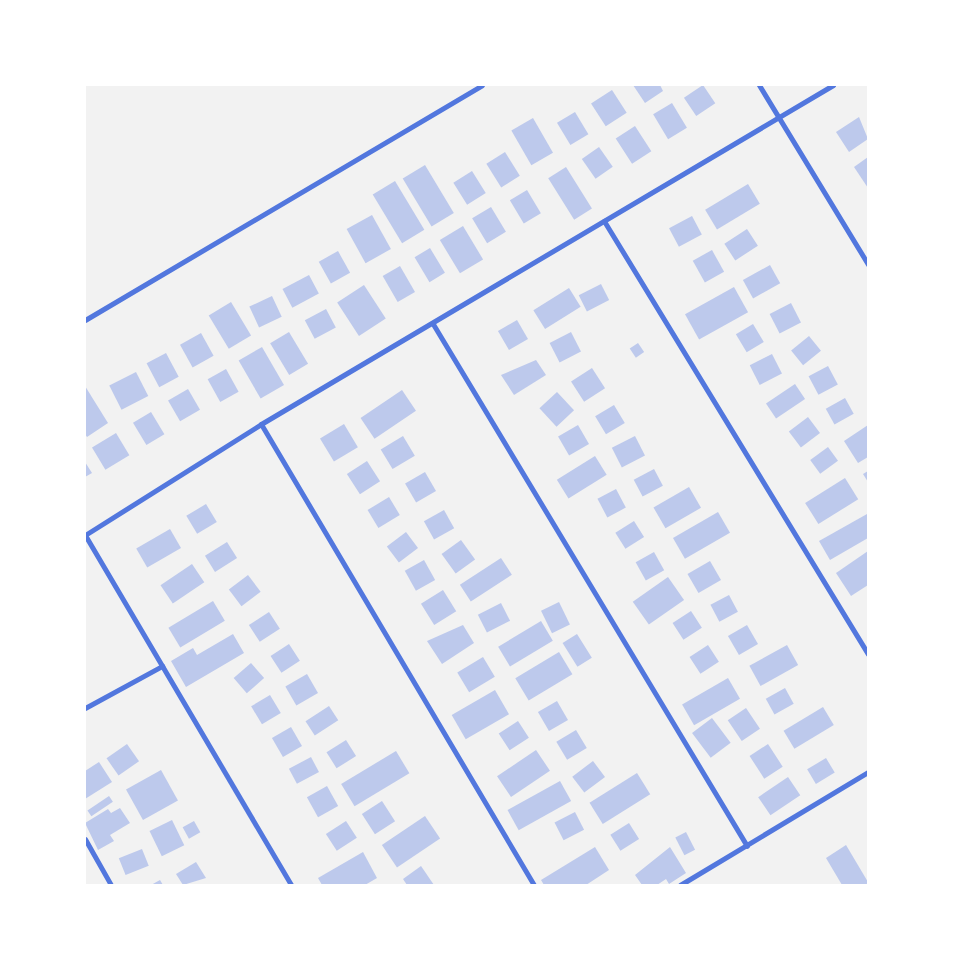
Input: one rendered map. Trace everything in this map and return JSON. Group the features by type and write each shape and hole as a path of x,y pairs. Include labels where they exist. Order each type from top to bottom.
{"street":[{"path":"85,320 482,85"},
{"path":"760,85 778,118 868,264"},
{"path":"291,885 85,535 261,424 433,324 833,85"},
{"path":"604,221 868,654"},
{"path":"433,324 747,846"},
{"path":"261,424 534,885"},
{"path":"85,708 162,666"},
{"path":"680,885 868,772"},
{"path":"85,839 111,885"}],"building":[{"path":"633,85 660,85 663,91 645,103"},
{"path":"703,85 715,103 696,116 684,98"},
{"path":"612,90 627,113 606,126 591,104"},
{"path":"672,103 687,128 668,139 653,114"},
{"path":"575,112 588,134 570,145 557,123"},
{"path":"859,117 868,139 849,152 836,132"},
{"path":"533,118 553,153 531,165 511,131"},
{"path":"635,126 651,151 632,164 616,139"},
{"path":"599,147 613,167 596,179 582,159"},
{"path":"505,152 520,176 501,187 486,164"},
{"path":"868,157 868,188 854,167"},
{"path":"425,165 454,213 432,226 403,178"},
{"path":"566,167 592,209 574,220 548,178"},
{"path":"472,171 486,193 467,205 453,183"},
{"path":"395,181 424,230 402,243 373,194"},
{"path":"748,184 760,204 717,229 705,210"},
{"path":"527,190 541,213 524,223 510,200"},
{"path":"491,207 506,232 487,243 472,218"},
{"path":"372,215 391,249 366,263 347,229"},
{"path":"692,216 702,235 679,247 669,228"},
{"path":"463,226 483,259 460,273 440,240"},
{"path":"747,229 758,246 735,260 724,244"},
{"path":"430,248 445,273 430,282 415,257"},
{"path":"712,250 724,272 705,283 693,261"},
{"path":"338,251 350,273 331,284 319,262"},
{"path":"770,265 780,283 753,298 743,280"},
{"path":"400,266 415,292 398,302 383,276"},
{"path":"309,275 319,294 292,308 283,289"},
{"path":"601,284 609,300 587,311 579,295"},
{"path":"364,285 386,319 359,336 337,302"},
{"path":"734,287 748,312 699,340 685,314"},
{"path":"569,288 581,307 545,329 533,310"},
{"path":"272,296 282,317 259,327 249,307"},
{"path":"231,302 251,335 229,349 209,315"},
{"path":"791,303 801,323 780,333 770,314"},
{"path":"326,309 336,328 315,339 305,320"},
{"path":"517,320 528,339 509,350 498,331"},
{"path":"753,324 764,342 747,352 736,334"},
{"path":"289,332 308,364 289,375 270,343"},
{"path":"571,332 581,352 560,362 550,343"},
{"path":"201,333 214,356 193,367 180,345"},
{"path":"809,336 821,351 803,365 791,350"},
{"path":"638,343 644,352 636,358 630,349"},
{"path":"262,347 284,385 261,399 239,360"},
{"path":"166,353 179,377 159,387 147,363"},
{"path":"772,354 782,374 760,385 750,365"},
{"path":"536,360 546,375 514,395 501,375"},
{"path":"828,366 838,385 818,395 809,376"},
{"path":"592,368 605,388 584,402 571,382"},
{"path":"226,369 239,392 220,402 208,379"},
{"path":"136,372 148,396 122,410 109,386"},
{"path":"795,384 805,399 776,418 766,404"},
{"path":"85,386 108,423 87,437 85,434"},
{"path":"188,389 200,410 180,421 168,400"},
{"path":"402,390 416,411 375,439 361,418"},
{"path":"557,392 574,410 556,427 539,408"},
{"path":"845,398 854,414 834,424 826,409"},
{"path":"614,405 625,423 606,434 595,416"},
{"path":"151,412 164,434 146,445 133,423"},
{"path":"808,417 820,433 801,447 789,431"},
{"path":"344,424 358,447 334,462 320,438"},
{"path":"578,425 589,444 569,456 558,436"},
{"path":"868,425 868,457 858,463 844,441"},
{"path":"116,433 129,455 105,470 92,447"},
{"path":"403,436 415,456 393,469 381,449"},
{"path":"635,436 645,456 622,467 612,448"},
{"path":"828,447 838,461 820,474 810,460"},
{"path":"595,456 607,475 568,499 557,480"},
{"path":"367,461 380,481 360,494 347,474"},
{"path":"85,462 92,473 85,477"},
{"path":"654,469 663,486 643,497 634,480"},
{"path":"868,471 868,482 863,474"},
{"path":"425,472 436,491 416,503 405,484"},
{"path":"845,478 858,499 818,524 805,503"},
{"path":"689,487 701,508 665,528 653,508"},
{"path":"616,489 626,508 607,517 597,499"},
{"path":"389,497 400,515 378,528 368,510"},
{"path":"206,504 217,522 197,534 186,516"},
{"path":"444,510 454,528 434,540 424,521"},
{"path":"718,512 730,533 685,559 673,538"},
{"path":"867,514 868,538 830,560 819,541"},
{"path":"634,521 644,537 625,549 615,533"},
{"path":"170,529 181,548 147,568 136,548"},
{"path":"406,532 418,548 399,562 387,546"},
{"path":"461,540 475,559 456,574 442,554"},
{"path":"227,542 237,558 215,572 205,556"},
{"path":"868,551 868,585 851,596 836,573"},
{"path":"654,552 664,570 646,581 636,562"},
{"path":"501,558 512,575 471,601 460,585"},
{"path":"424,560 435,580 416,591 405,571"},
{"path":"710,561 721,580 698,593 687,574"},
{"path":"192,564 204,582 173,603 160,585"},
{"path":"248,575 261,592 241,606 229,589"},
{"path":"668,577 684,600 649,625 633,602"},
{"path":"443,590 456,611 434,625 421,604"},
{"path":"729,595 738,612 719,622 710,605"},
{"path":"213,601 225,621 180,647 168,628"},
{"path":"559,602 570,624 552,633 541,611"},
{"path":"501,603 510,621 487,633 478,615"},
{"path":"691,611 702,628 683,640 673,623"},
{"path":"269,612 280,629 260,642 249,625"},
{"path":"541,621 553,641 510,666 498,647"},
{"path":"463,625 474,643 442,664 427,641"},
{"path":"747,625 758,644 739,655 728,636"},
{"path":"233,634 244,653 186,687 171,661 193,648 197,655"},
{"path":"577,634 592,658 577,667 563,643"},
{"path":"289,644 300,661 281,673 271,656"},
{"path":"708,645 719,662 700,674 690,657"},
{"path":"787,645 798,665 761,686 749,666"},
{"path":"559,652 572,674 529,701 515,678"},
{"path":"483,657 495,677 469,692 457,672"},
{"path":"251,663 264,678 247,693 234,678"},
{"path":"307,674 318,693 296,706 285,686"},
{"path":"728,678 740,699 694,725 682,704"},
{"path":"785,688 794,704 774,714 766,699"},
{"path":"495,690 509,714 466,739 452,715"},
{"path":"270,695 281,713 262,724 251,706"},
{"path":"557,701 568,720 549,731 538,712"},
{"path":"329,706 338,720 315,736 306,721"},
{"path":"823,707 834,725 794,749 784,731"},
{"path":"746,708 760,729 742,741 728,720"},
{"path":"712,718 731,743 711,758 692,733"},
{"path":"518,721 529,738 510,750 499,734"},
{"path":"291,727 302,746 283,757 272,738"},
{"path":"576,730 587,748 567,760 556,742"},
{"path":"346,740 356,756 337,768 326,752"},
{"path":"127,744 139,761 119,776 107,758"},
{"path":"768,744 783,767 764,779 750,756"},
{"path":"536,750 550,771 511,797 497,776"},
{"path":"396,751 409,773 355,806 341,784"},
{"path":"311,757 319,772 297,784 289,769"},
{"path":"826,758 835,773 816,784 807,769"},
{"path":"593,761 605,777 584,793 572,777"},
{"path":"99,762 112,782 85,799 85,771"},
{"path":"161,770 178,801 143,820 126,789"},
{"path":"637,773 650,794 603,824 590,803"},
{"path":"788,777 800,795 770,815 758,797"},
{"path":"560,781 571,801 519,830 508,810"},
{"path":"327,786 338,806 318,817 307,797"},
{"path":"109,796 113,802 91,816 87,811"},
{"path":"382,801 395,821 375,834 362,814"},
{"path":"120,808 130,823 110,835 114,841 98,850 85,823 108,809 111,813"},
{"path":"575,812 584,830 564,840 555,822"},
{"path":"425,816 440,838 397,867 382,845"},
{"path":"172,820 184,845 162,856 150,831"},
{"path":"194,821 200,832 189,839 183,827"},
{"path":"346,821 357,838 337,851 326,834"},
{"path":"629,823 639,839 620,851 610,835"},
{"path":"686,832 695,850 684,855 675,837"},
{"path":"846,845 868,882 866,885 842,885 826,858"},
{"path":"595,847 609,870 586,885 544,885 541,880"},
{"path":"670,847 686,873 669,884 666,879 657,885 642,885 635,875"},
{"path":"142,849 149,866 126,875 119,858"},
{"path":"363,852 377,878 365,885 322,885 318,878"},
{"path":"196,862 206,878 183,885 176,874"},
{"path":"421,866 434,885 407,885 403,879"},
{"path":"160,880 163,885 151,885"}]}
